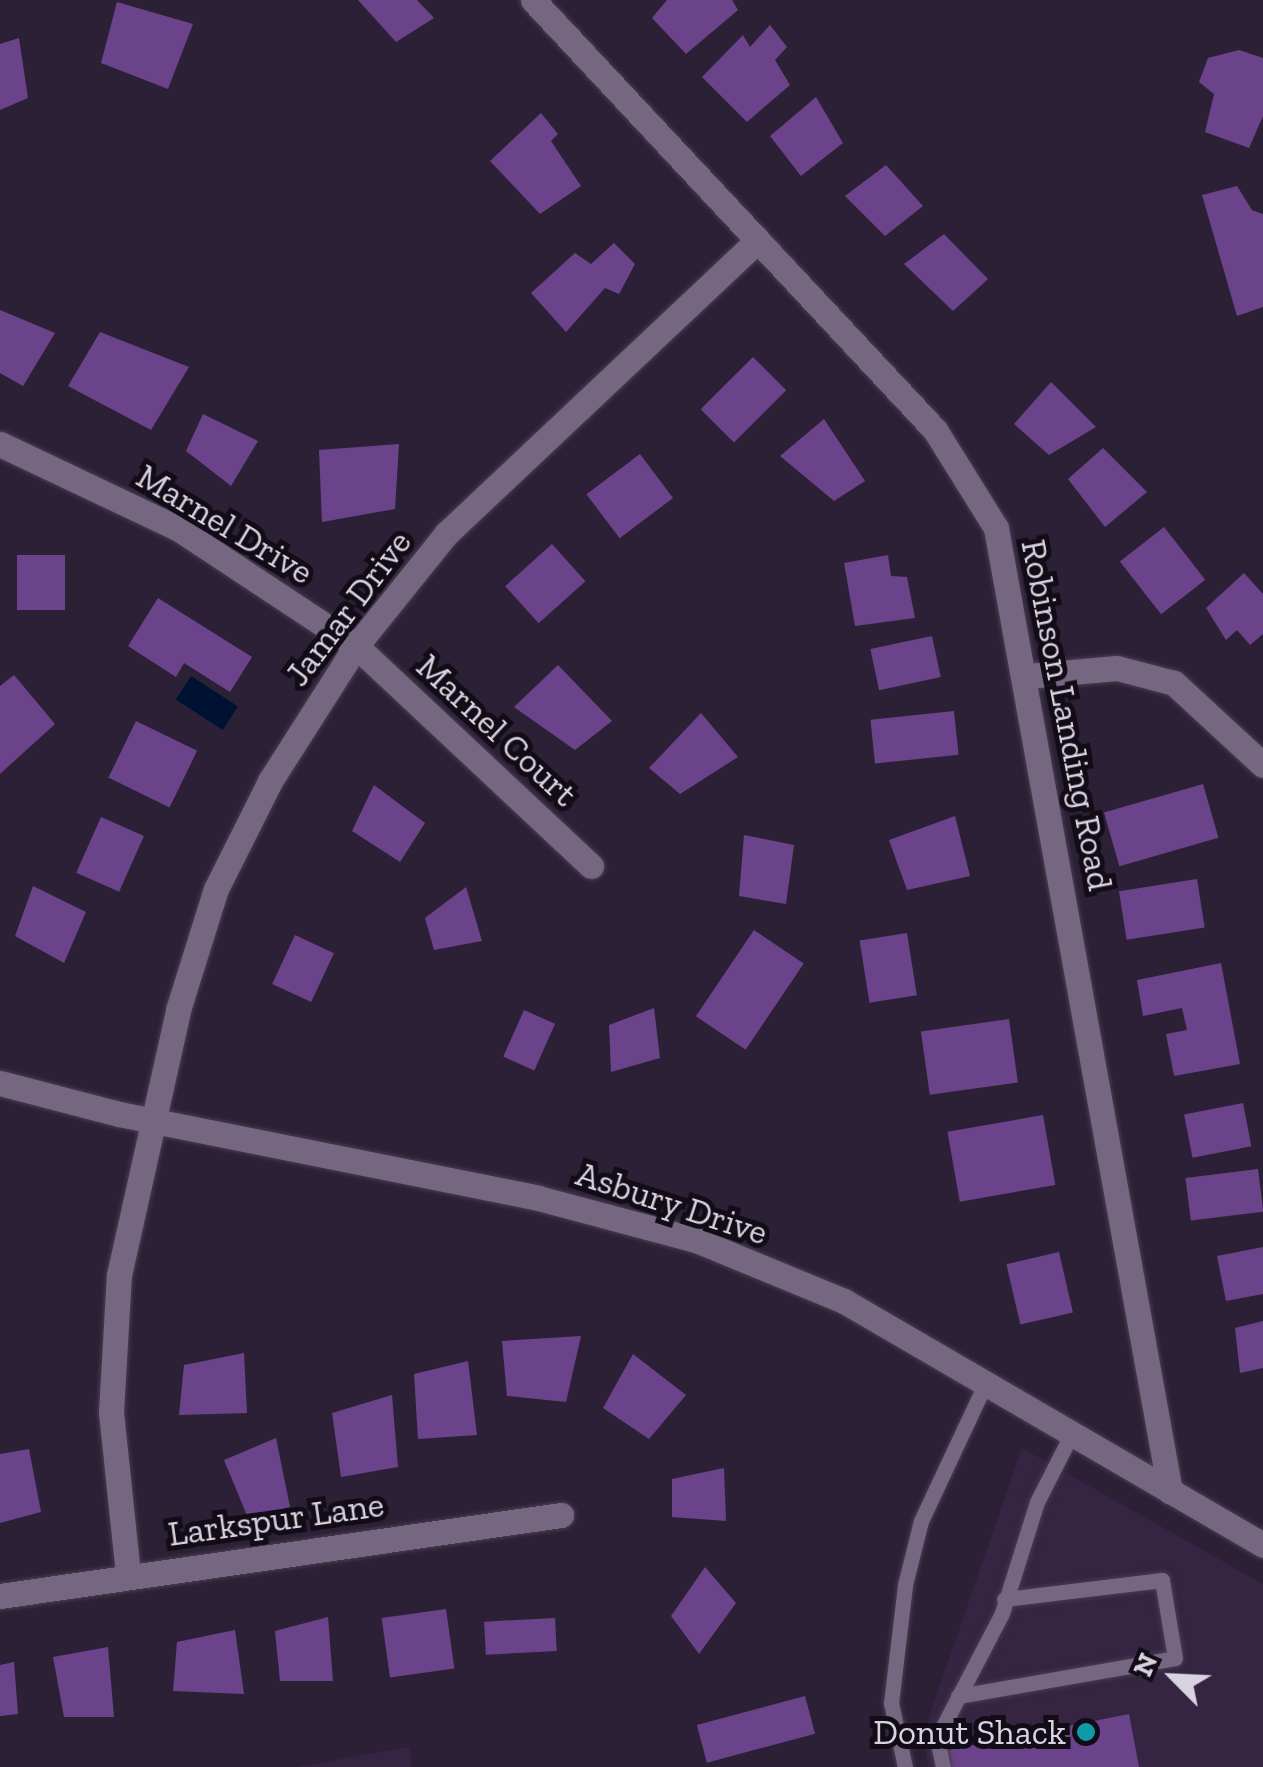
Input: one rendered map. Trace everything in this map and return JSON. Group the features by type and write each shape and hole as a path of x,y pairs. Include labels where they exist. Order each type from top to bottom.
{"street":[{"name":"Robinson Landing Road","path":"533,0 935,430 996,528 1028,676 1170,1491"},
{"name":"Jamar Drive","path":"128,1574 111,1412 119,1275 152,1120 216,889 270,781 356,646 447,532 758,240"},
{"name":"Marnel Drive","path":"0,444 180,529 356,646"},
{"name":"Marnel Court","path":"356,646 591,866"},
{"path":"1028,676 1117,668 1174,683 1263,764"},
{"name":"Asbury Drive","path":"0,1083 152,1120 538,1198 696,1240 844,1302 987,1380 1263,1546"},
{"name":"Larkspur Lane","path":"0,1596 128,1574 561,1515"}],"lane":[{"path":"904,1767 891,1703 905,1585 922,1521 987,1380"},
{"path":"943,1767 936,1738 1004,1599 1038,1502 1072,1433"},
{"path":"958,1696 1175,1658 1162,1580 1004,1599"}],"shaded area":[{"path":"1022,1448 1263,1584 1263,1767 928,1767 923,1734"},
{"path":"409,1747 412,1767 296,1767"}],"water":[{"path":"191,676 238,706 223,730 176,699"}],"building":[{"path":"358,0 417,0 434,18 396,42"},
{"path":"667,0 732,0 738,10 686,54 652,18"},
{"path":"117,2 193,24 168,89 101,63"},
{"path":"770,25 787,47 775,60 790,85 747,122 702,77 743,35 750,47"},
{"path":"19,38 28,98 0,110 0,44"},
{"path":"1239,50 1263,58 1263,116 1249,148 1205,132 1214,94 1199,82 1208,58"},
{"path":"816,97 843,143 801,176 770,136"},
{"path":"541,113 558,134 551,141 581,186 540,214 490,161"},
{"path":"886,165 923,206 885,236 845,196"},
{"path":"1237,186 1252,210 1263,214 1263,307 1237,316 1202,195"},
{"path":"944,234 988,279 953,311 904,264"},
{"path":"614,243 635,264 619,294 605,288 566,332 531,293 575,253 591,264"},
{"path":"0,310 55,333 23,386 0,373"},
{"path":"100,332 189,367 151,430 68,386"},
{"path":"753,357 786,390 734,443 701,409"},
{"path":"1051,382 1096,427 1049,455 1014,424"},
{"path":"203,414 258,441 231,486 186,451"},
{"path":"824,419 865,481 834,501 780,456"},
{"path":"399,444 395,509 322,522 319,450"},
{"path":"1103,448 1147,492 1105,527 1068,479"},
{"path":"640,454 673,498 620,538 586,494"},
{"path":"1164,527 1205,580 1161,614 1120,561"},
{"path":"552,544 585,581 539,623 505,586"},
{"path":"17,555 65,555 65,610 17,610"},
{"path":"888,555 891,576 907,577 915,618 855,626 844,563"},
{"path":"1244,573 1263,594 1263,634 1250,645 1237,630 1226,640 1206,608"},
{"path":"158,598 252,657 230,692 184,663 176,677 128,646"},
{"path":"932,636 941,677 879,690 870,649"},
{"path":"558,665 612,721 575,750 514,707"},
{"path":"14,675 55,724 0,774 0,686"},
{"path":"954,711 959,755 875,764 870,720"},
{"path":"701,713 738,757 680,794 649,768"},
{"path":"136,721 197,751 170,807 108,778"},
{"path":"1203,784 1218,838 1119,866 1104,812"},
{"path":"374,785 425,823 400,862 352,831"},
{"path":"955,816 970,876 907,890 889,840"},
{"path":"101,817 144,836 119,892 76,873"},
{"path":"744,835 794,845 786,904 739,896"},
{"path":"1197,879 1205,927 1127,940 1119,891"},
{"path":"33,886 86,912 64,963 15,936"},
{"path":"466,887 482,941 434,950 425,918"},
{"path":"754,930 804,964 746,1050 696,1016"},
{"path":"907,933 917,995 869,1003 860,941"},
{"path":"295,935 334,953 311,1002 272,984"},
{"path":"1221,963 1240,1064 1174,1076 1166,1034 1187,1030 1182,1008 1143,1016 1137,980"},
{"path":"654,1008 660,1058 611,1072 609,1025"},
{"path":"524,1010 555,1024 534,1070 503,1057"},
{"path":"1009,1019 1018,1082 930,1095 921,1031"},
{"path":"1243,1103 1251,1146 1192,1158 1184,1114"},
{"path":"1043,1115 1055,1185 960,1202 947,1132"},
{"path":"1258,1169 1263,1212 1191,1221 1186,1178"},
{"path":"1263,1247 1263,1294 1226,1301 1217,1256"},
{"path":"1059,1252 1073,1312 1020,1325 1006,1264"},
{"path":"1263,1321 1263,1368 1240,1373 1235,1328"},
{"path":"581,1336 566,1402 507,1396 502,1341"},
{"path":"244,1353 247,1413 179,1415 184,1365"},
{"path":"633,1354 686,1395 649,1439 603,1408"},
{"path":"468,1361 477,1435 418,1439 414,1374"},
{"path":"392,1395 398,1467 341,1477 332,1413"},
{"path":"276,1438 290,1507 248,1518 224,1460"},
{"path":"29,1449 41,1512 0,1523 0,1454"},
{"path":"724,1468 726,1521 672,1517 672,1479"},
{"path":"705,1567 736,1603 699,1654 671,1616"},
{"path":"446,1609 454,1668 390,1677 382,1618"},
{"path":"328,1617 333,1681 280,1681 275,1631"},
{"path":"555,1618 557,1651 486,1655 484,1622"},
{"path":"235,1630 244,1694 173,1691 177,1642"},
{"path":"108,1647 114,1717 64,1717 53,1657"},
{"path":"14,1662 18,1714 0,1716 0,1665"},
{"path":"805,1696 815,1734 707,1763 697,1725"},
{"name":"Donut Shack","path":"1129,1714 1139,1767 951,1767 948,1750"}],"place":[{"name":"Donut Shack","path":"1086,1732"}]}
